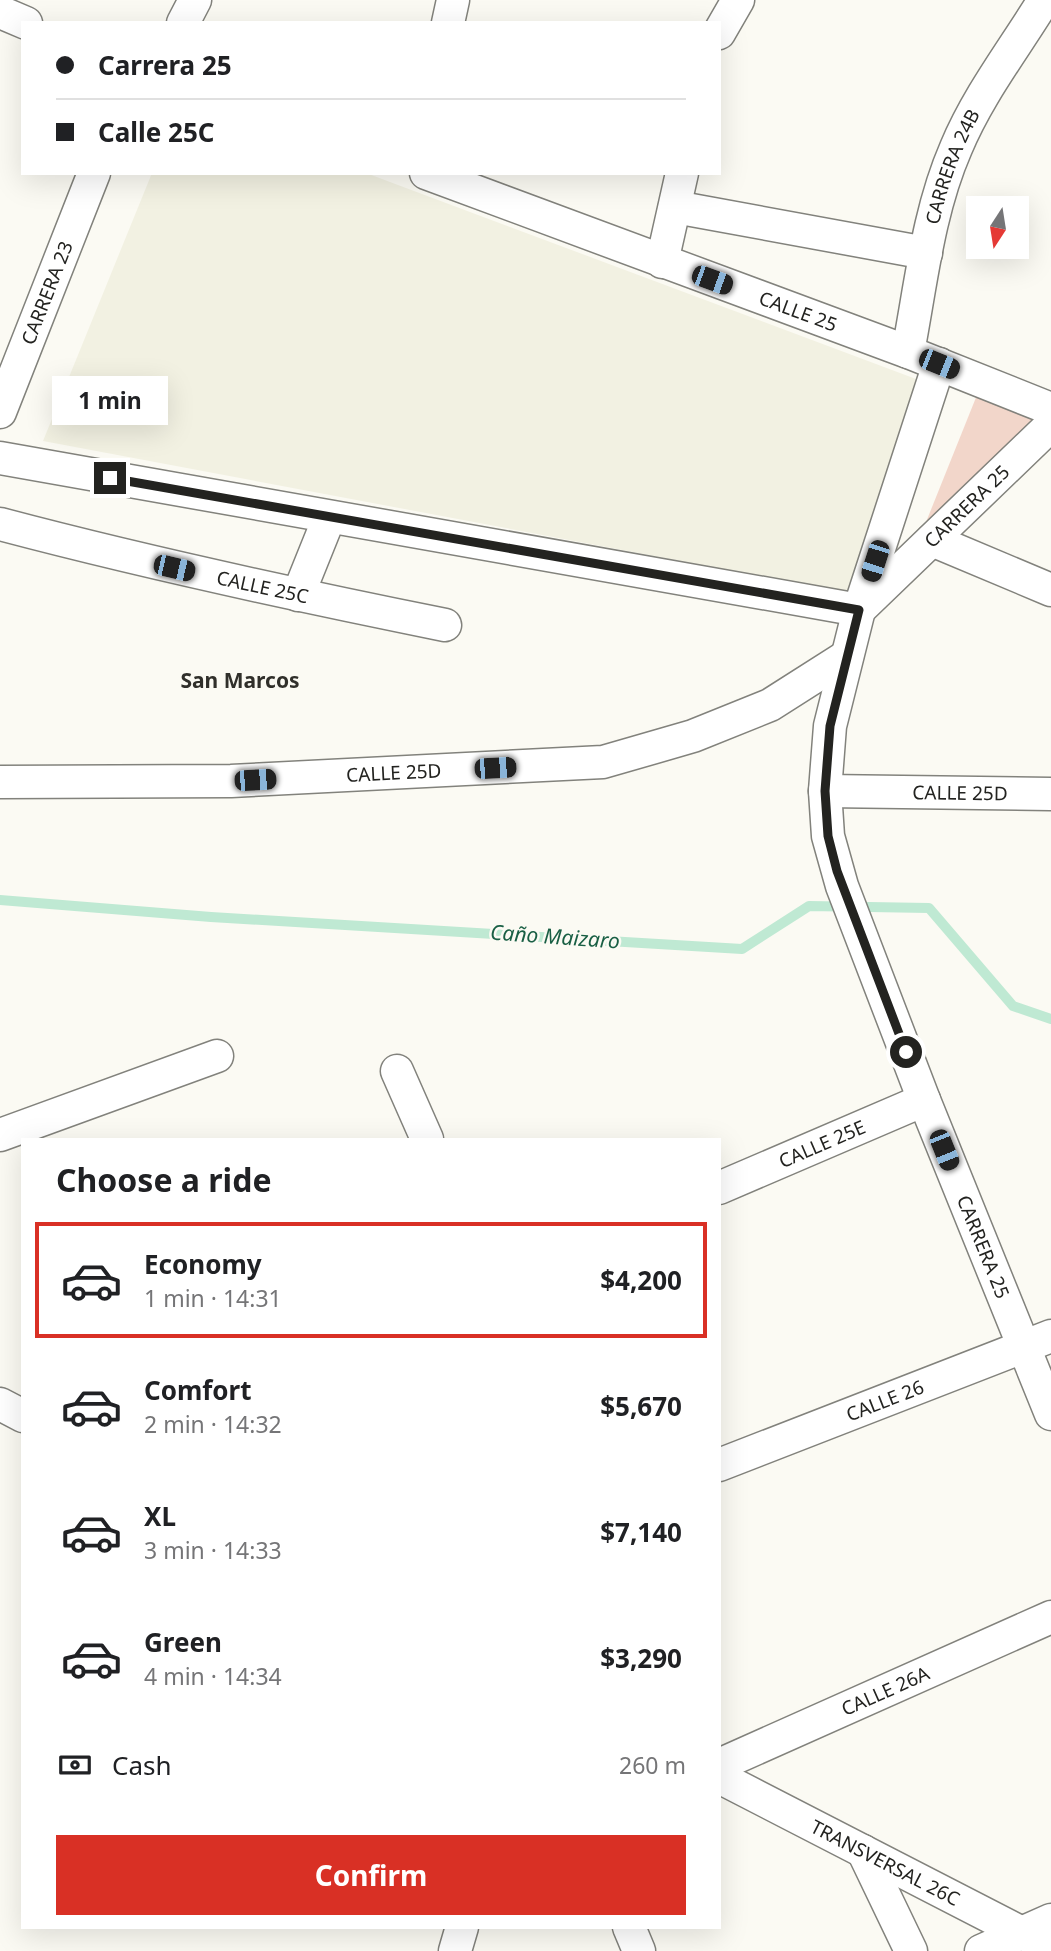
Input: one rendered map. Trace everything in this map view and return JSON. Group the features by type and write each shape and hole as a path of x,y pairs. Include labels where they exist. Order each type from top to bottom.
{"street":[{"path":"184,21 195,0"},
{"path":"448,21 453,0"},
{"path":"721,30 738,0"},
{"name":"CARRERA 24B","path":"908,352 942,183 970,117 1044,0"},
{"path":"0,12 21,21"},
{"name":"CARRERA 23","path":"0,412 93,175"},
{"name":"CALLE 25","path":"431,175 908,352 1051,409"},
{"path":"662,262 682,175"},
{"path":"675,207 926,253"},
{"path":"0,458 859,610 939,364"},
{"name":"CARRERA 25","path":"1051,425 859,610 830,726 825,791 828,836 842,886 924,1100 1038,1342 1051,1413"},
{"path":"298,595 329,518"},
{"name":"CALLE 25C","path":"0,524 125,557 445,625"},
{"path":"932,540 1051,590"},
{"name":"CALLE 25D","path":"0,782 231,781 603,762 693,736 770,705 848,656"},
{"name":"CALLE 25D","path":"825,791 1051,794"},
{"path":"0,1135 217,1056"},
{"path":"397,1071 427,1138"},
{"name":"CALLE 25E","path":"721,1187 924,1100"},
{"name":"CALLE 26","path":"721,1464 1038,1342"},
{"path":"0,1404 21,1415"},
{"name":"CALLE 26A","path":"721,1764 1051,1617"},
{"name":"TRANSVERSAL 26C","path":"721,1778 863,1851 1042,1934"},
{"path":"863,1851 911,1951"},
{"path":"455,1951 461,1929"},
{"path":"630,1929 639,1951"},
{"path":"981,1951 1042,1934"}],"shaded area":[{"path":"151,175 371,175 924,382 851,593 43,441"},
{"path":"977,395 1041,421 916,547"}],"waterway":[{"name":"Caño Maizaro","path":"0,900 211,917 742,949 809,906 929,908 1013,1006 1051,1019"}],"district":[{"name":"San Marcos","path":"240,681"}],"route":[{"path":"110,478 859,610 830,726 825,791 828,836 837,871 906,1052"}]}
